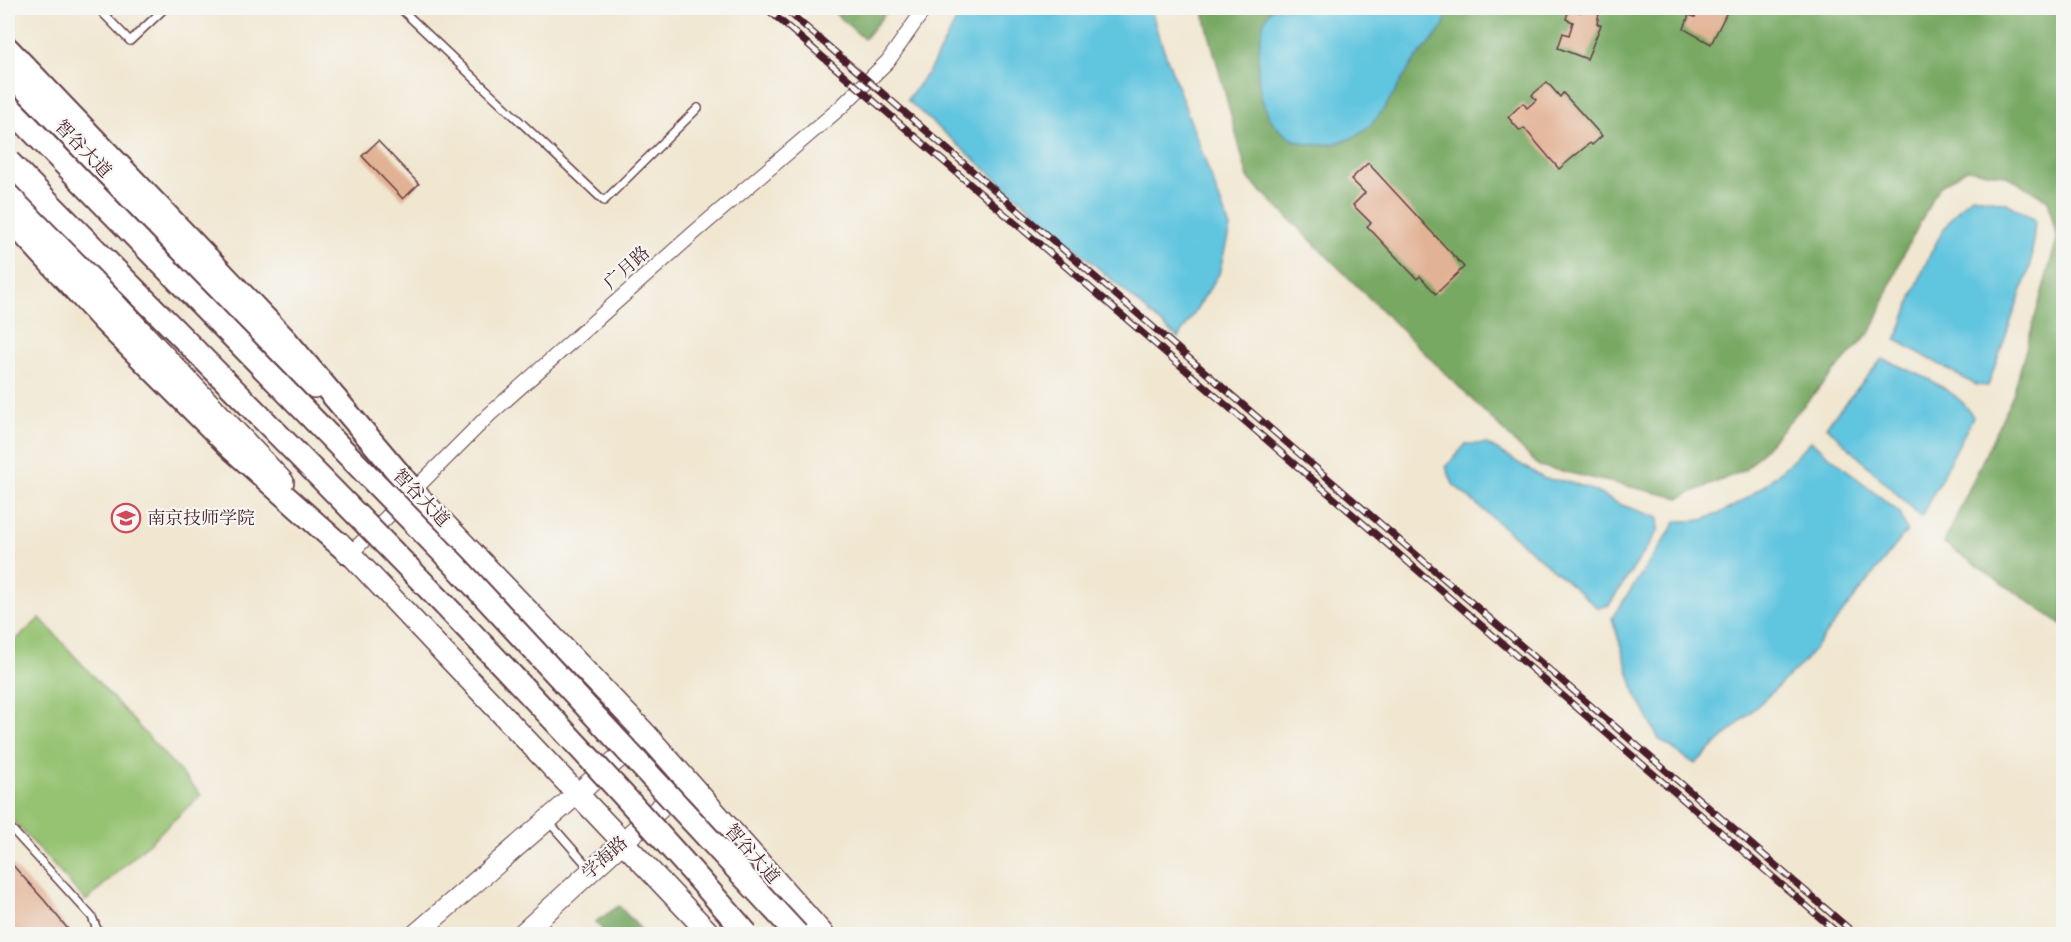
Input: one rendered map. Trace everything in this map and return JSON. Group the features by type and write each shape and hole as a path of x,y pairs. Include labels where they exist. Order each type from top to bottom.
{"highway":[{"path":"8,50 285,339 412,489"},
{"name":"智谷大道","path":"8,106 455,565 797,934"},
{"path":"8,161 427,589 677,854 747,934"},
{"path":"8,217 104,321 231,448 350,554"}],"main road":[{"name":"智谷大道","path":"8,72 412,489 645,734 823,934"},
{"path":"8,190 710,934"},
{"path":"416,934 645,734"},
{"name":"学海路","path":"522,934 689,782"}],"street":[{"name":"广月路","path":"350,554 412,489 499,406 695,232 840,108 888,61 925,8"}],"lane":[{"path":"98,8 130,41 165,8"},
{"path":"400,8 604,201 698,108"},
{"path":"547,819 591,870"},
{"path":"8,825 92,917 99,934"}],"green space":[{"path":"829,8 890,8 864,39"},
{"path":"1202,8 2063,8 2063,625 1944,543 2013,395 2057,239 2048,200 2005,175 1967,169 1939,187 1902,257 1872,330 1745,470 1679,498 1539,466 1248,178"},
{"path":"40,618 201,795 86,901 8,815 8,647"},
{"path":"619,906 645,934 607,934 595,922"}],"water":[{"path":"963,8 1151,8 1157,31 1230,228 1219,274 1178,338 907,100 929,71"},
{"path":"1273,8 1446,8 1446,16 1440,31 1417,57 1381,113 1365,130 1342,141 1317,145 1298,141 1284,134 1273,122 1265,108 1260,92 1258,57 1264,22"},
{"path":"1972,196 2007,203 2035,220 2031,264 1988,386 1976,385 1896,340 1926,262 1936,243 1959,209"},
{"path":"1882,359 1934,382 1958,398 1973,417 1921,517 1826,426"},
{"path":"1811,441 1900,513 1907,531 1803,663 1695,764 1659,739 1636,695 1612,618 1677,521 1702,520 1735,505 1776,476"},
{"path":"1466,444 1487,444 1545,479 1565,481 1588,488 1619,504 1659,518 1658,531 1609,605 1598,608 1453,484 1446,467"}],"building":[{"path":"1582,8 1600,8 1597,24 1601,25 1587,59 1558,48 1563,33 1569,35 1573,22 1566,19 1569,9 1581,12"},
{"path":"1698,8 1728,10 1711,44 1684,29 1689,15 1695,17"},
{"path":"1547,82 1560,97 1563,93 1602,136 1559,169 1524,128 1520,131 1508,117 1523,103 1527,108 1536,100 1532,95"},
{"path":"378,141 419,184 403,199 362,156"},
{"path":"1368,163 1464,267 1436,294 1420,276 1417,279 1367,226 1371,223 1353,205 1365,193 1351,179"},
{"path":"8,860 44,900 72,934 8,934"}],"railway":[{"path":"766,8 1839,934"},
{"path":"784,8 1855,934"}],"place":[{"name":"南京技师学院","path":"126,518"}]}
